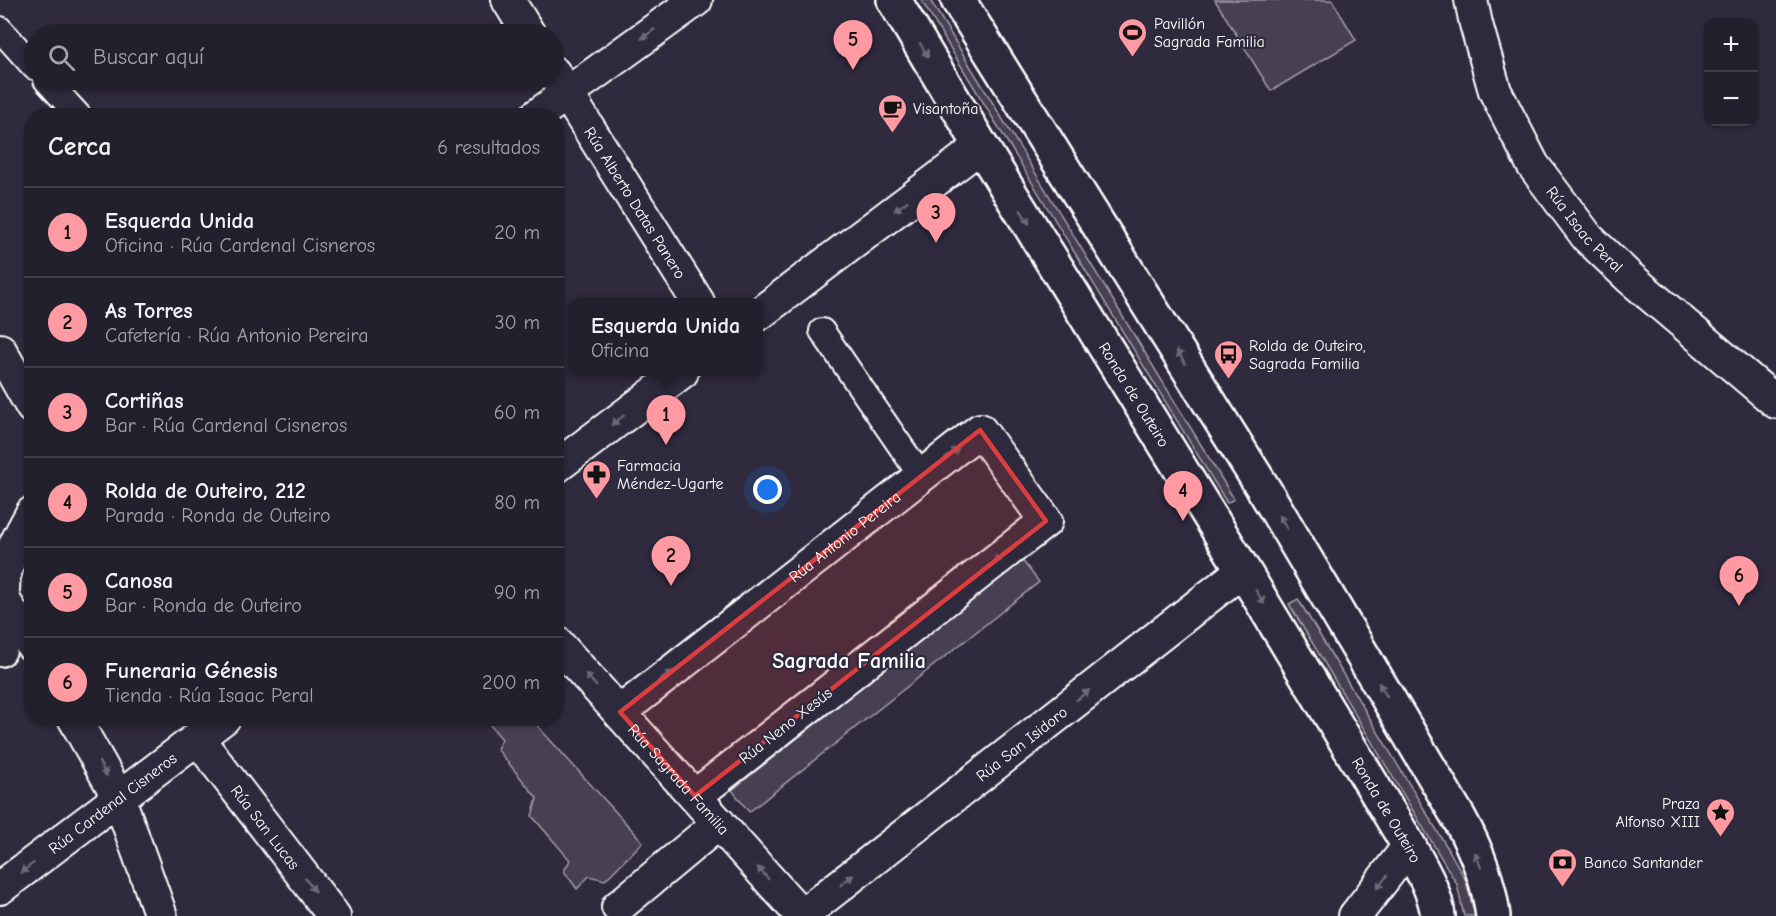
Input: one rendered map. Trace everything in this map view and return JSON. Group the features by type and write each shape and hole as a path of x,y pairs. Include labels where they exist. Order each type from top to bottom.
{"main road":[{"name":"Ronda de Outeiro","path":"894,0 1409,846 1426,876 1436,902 1438,916"},
{"path":"958,0 1268,496 1459,818 1470,838 1485,876 1493,916"}],"street":[{"path":"508,0 524,24"},
{"path":"564,81 696,0"},
{"name":"Rúa Isaac Peral","path":"1471,0 1495,91 1533,165 1588,238 1629,277 1776,402"},
{"path":"0,28 24,55"},
{"name":"Rúa Alberto Datas Panero","path":"564,89 695,298"},
{"path":"55,90 72,108"},
{"path":"542,108 555,90"},
{"path":"763,311 981,146"},
{"path":"822,331 921,476"},
{"path":"0,350 24,393"},
{"path":"564,461 677,376"},
{"name":"Rúa Antonio Pereira","path":"620,712 980,430 1046,521"},
{"name":"Rúa Neno Xesús","path":"695,796 1046,521"},
{"path":"0,650 5,635 1,597 4,577 24,528"},
{"name":"Rúa San Isidoro","path":"802,916 1243,570"},
{"path":"1,597 24,633"},
{"name":"Rúa Sagrada Familia","path":"564,651 802,916"},
{"path":"78,726 119,798 161,916"},
{"name":"Rúa Cardenal Cisneros","path":"0,888 214,726"},
{"name":"Rúa San Lucas","path":"198,739 334,916"},
{"path":"618,907 719,823"},
{"path":"1355,916 1409,846"}],"highlighted area":[{"path":"980,430 1046,521 695,796 620,712"}],"shaded area":[{"path":"921,0 930,0 1234,499 1227,503"},
{"path":"1215,0 1332,0 1356,40 1271,91"},
{"path":"1022,560 1039,582 749,812 732,790"},
{"path":"1298,599 1450,852 1466,881 1475,916 1464,916 1457,884 1289,604"},
{"path":"491,726 537,726 643,842 605,880 589,876 577,889 564,871 570,860 532,816 537,798 497,749 502,739"}],"place":[{"name":"Pavillón Sagrada Familia","path":"1133,58"},
{"name":"Canosa","path":"853,70"},
{"name":"Visantoña","path":"892,134"},
{"name":"Cortiñas","path":"936,243"},
{"name":"Rolda de Outeiro, Sagrada Familia","path":"1228,380"},
{"name":"Esquerda Unida","path":"666,445"},
{"name":"Farmacia Méndez-Ugarte","path":"596,500"},
{"name":"Rolda de Outeiro, 212","path":"1183,521"},
{"name":"As Torres","path":"671,586"},
{"name":"Funeraria Génesis","path":"1739,606"},
{"name":"Praza Alfonso XIII","path":"1721,838"},
{"name":"Banco Santander","path":"1563,888"}],"district":[{"name":"Sagrada Familia","path":"849,660"}]}
